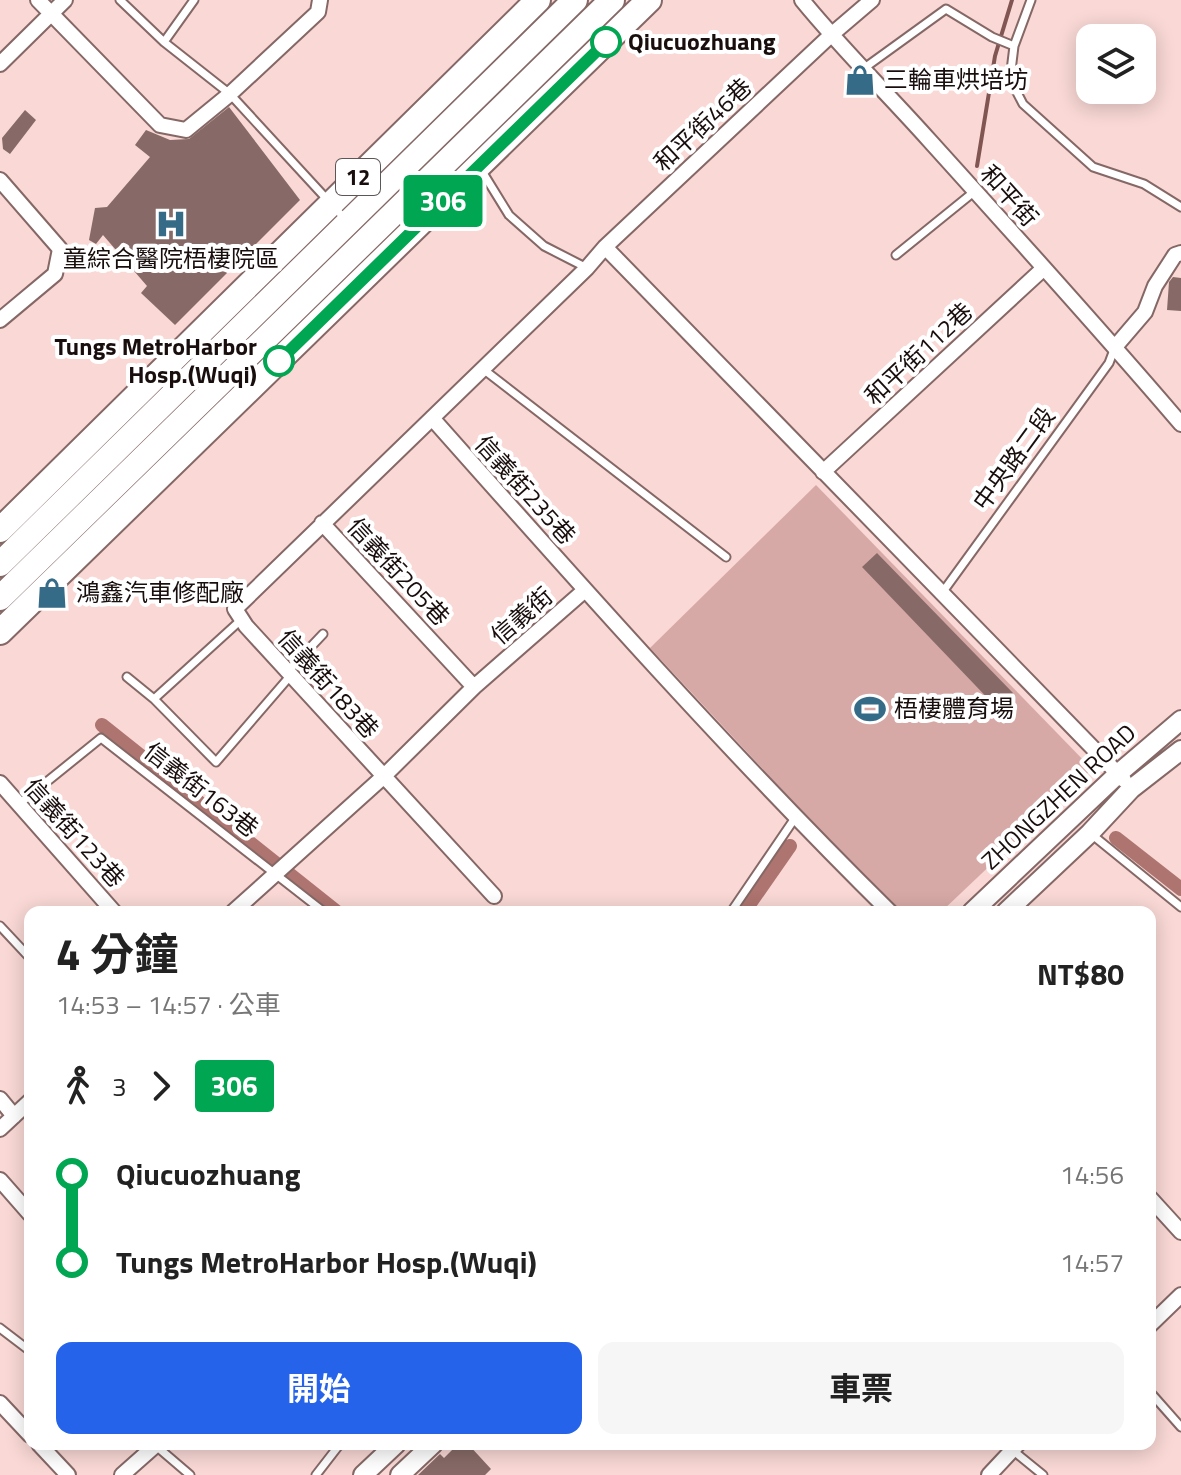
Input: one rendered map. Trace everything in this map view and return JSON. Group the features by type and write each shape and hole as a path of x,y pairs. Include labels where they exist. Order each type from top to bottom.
{"main road":[{"name":"12","path":"0,564 16,531 331,203 538,0"},
{"name":"12","path":"0,598 16,531 348,223 575,0"},
{"name":"12","path":"16,531 365,242 612,0"},
{"path":"0,632 649,0"}],"street":[{"path":"38,0 160,125 186,130 230,94 318,12 320,0"},
{"path":"0,64 65,0"},
{"name":"和平街","path":"802,0 1181,424"},
{"name":"和平街46巷","path":"322,523 587,268 605,247 872,0"},
{"path":"0,180 60,249 55,274 0,320"},
{"path":"605,247 1119,773 1131,789"},
{"path":"1115,347 1145,312 1155,286 1175,255 1181,253"},
{"name":"和平街112巷","path":"823,472 1044,268"},
{"name":"信義街235巷","path":"432,418 585,590"},
{"path":"242,619 235,609 322,523"},
{"name":"信義街205巷","path":"322,523 474,687"},
{"path":"16,531 63,572"},
{"name":"信義街","path":"240,906 383,777 474,687 585,590 795,818 884,906"},
{"name":"信義街183巷","path":"242,619 494,896"},
{"name":"ZHONGZHEN ROAD","path":"978,906 1119,773 1181,720"},
{"name":"ZHONGZHEN ROAD","path":"1012,906 1090,833 1131,789 1181,750"},
{"name":"信義街123巷","path":"0,783 109,906"},
{"path":"0,1099 14,1116"},
{"path":"0,1129 24,1107"},
{"path":"0,1180 24,1207"},
{"path":"1156,1205 1181,1232"},
{"path":"1156,1319 1181,1295"},
{"path":"0,1403 24,1429"},
{"path":"45,1450 68,1475"},
{"path":"122,1475 149,1450"},
{"path":"363,1475 390,1450"},
{"path":"400,1475 427,1450"},
{"path":"989,1475 1008,1450"}],"lane":[{"path":"120,0 164,42 230,94 382,261"},
{"path":"164,42 194,0"},
{"path":"1031,0 1014,46 1010,79 1023,104 1093,167 1144,184 1181,207"},
{"path":"863,69 946,9 992,37 1014,46"},
{"path":"478,167 509,215 544,246 587,268"},
{"path":"896,255 975,191"},
{"name":"中央路二段","path":"942,593 1109,363 1115,347"},
{"path":"483,369 726,557"},
{"path":"154,699 242,619"},
{"path":"127,677 154,699 216,762 323,634"},
{"name":"信義街163巷","path":"18,806 101,738 316,906"},
{"path":"735,906 795,818"},
{"path":"1090,833 1181,907"},
{"path":"0,926 24,952"},
{"path":"0,1328 24,1346"},
{"path":"1156,1399 1181,1427"},
{"path":"162,1450 190,1475"},
{"path":"316,1475 335,1450"},
{"path":"1015,1450 1043,1475"}],"shaded area":[{"name":"梧棲體育場","path":"816,485 1092,769 947,906 890,906 650,648"}],"building":[{"name":"童綜合醫院梧棲院區","path":"229,107 300,200 175,325 141,293 147,286 103,235 96,244 89,240 95,208 107,207 150,157 135,145 146,130 170,140 189,139"},
{"path":"25,110 36,120 10,154 3,149 2,138"},
{"path":"1173,277 1181,278 1181,311 1167,310 1169,282"},
{"path":"877,553 1013,693 997,708 862,567"},
{"path":"452,1450 474,1450 491,1469 485,1475 418,1475 440,1454 444,1458"}],"waterway":[{"path":"977,166 995,56 1012,0"},
{"path":"102,725 329,906"},
{"path":"1116,838 1181,889"},
{"path":"748,906 790,846"}],"bus line":[{"name":"306","path":"279,361 606,42"}],"place":[{"name":"Qiucuozhuang","path":"606,42"},
{"name":"三輪車烘培坊","path":"860,80"},
{"name":"童綜合醫院梧棲院區","path":"171,224"},
{"name":"Tungs MetroHarbor Hosp.(Wuqi)","path":"279,361"},
{"name":"鴻鑫汽車修配廠","path":"52,593"},
{"name":"梧棲體育場","path":"870,709"}]}
